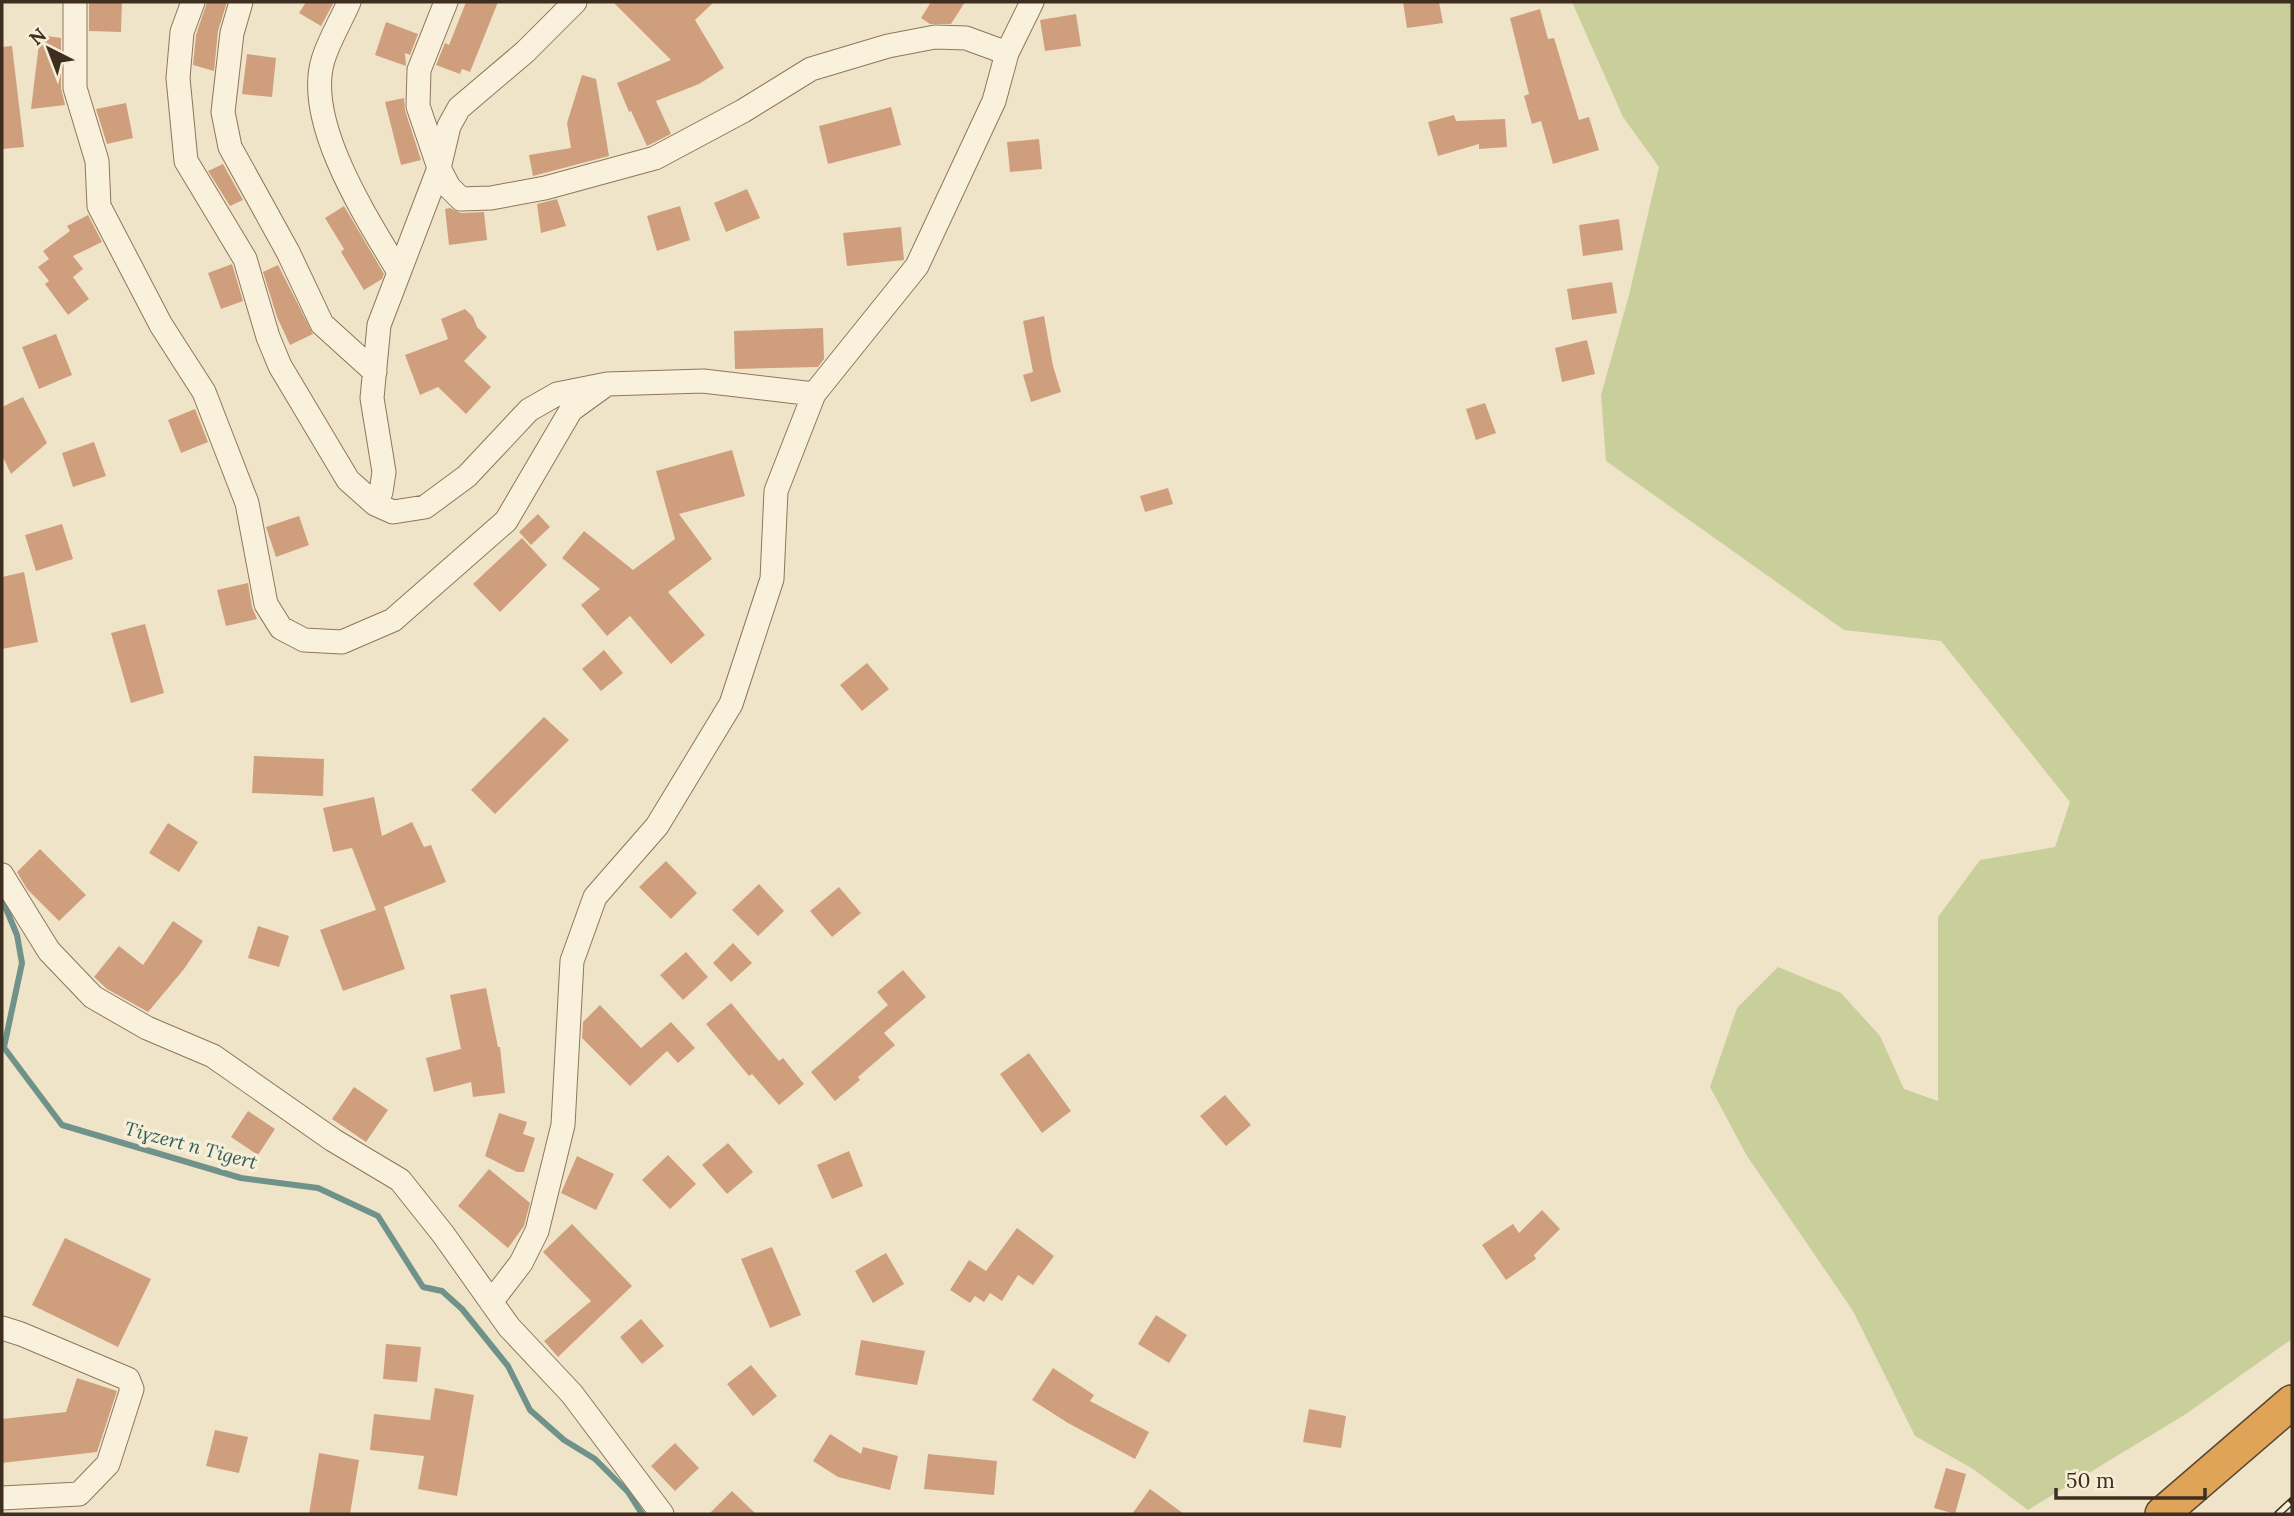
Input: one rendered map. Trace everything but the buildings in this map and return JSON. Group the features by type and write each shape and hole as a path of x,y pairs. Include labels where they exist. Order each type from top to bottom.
{"highway":[{"path":"2162,1514 2292,1402"}],"street":[{"path":"75,2 75,88 97,161 99,206 161,325 204,392 247,503 266,604 281,628 304,640 342,642 393,620 506,521 571,410 607,384"},
{"path":"193,2 182,32 178,78 186,161 245,259 268,337 280,366 348,480 375,504 393,512 425,507 467,476 529,410 557,394 607,384 703,381 814,394"},
{"path":"241,2 232,33 223,112 230,148 288,252 322,324 374,372"},
{"path":"349,2 322,61 320,95 333,151 359,205 399,272"},
{"path":"446,2 419,70 418,106 439,169 449,187 461,199 491,198 545,188 655,158 743,111 811,69 888,46 935,37 966,38 1007,53"},
{"path":"375,504 381,492 384,472 372,398 379,325 439,169 449,126 459,108 525,52 575,2"},
{"path":"491,1302 521,1263 537,1231 563,1125 572,961 595,897 657,826 732,704 772,579 776,491 814,394 917,266 993,101 1007,53 1032,2"},
{"path":"2,876 49,951 93,997 147,1028 214,1056 333,1140 400,1180 443,1234 509,1327 572,1394 663,1514"},
{"path":"2,1328 128,1379 132,1389 108,1464 79,1494 2,1498"}],"green space":[{"path":"1572,2 2292,2 2292,1339 2186,1414 2028,1510 1973,1469 1915,1436 1853,1311 1747,1156 1710,1087 1737,1008 1778,967 1841,993 1880,1036 1904,1089 1938,1101 1938,917 1980,860 2055,847 2070,802 1941,641 1844,630 1606,461 1601,395 1629,295 1659,167 1623,117"}],"waterway":[{"path":"2,899 17,935 22,963 4,1047"},
{"name":"Tiɣzert n Tigert","path":"2,1045 62,1125 241,1178 318,1188 378,1216 423,1287 442,1291 462,1309 508,1366 530,1410 564,1440 595,1459 628,1492 642,1514"}],"railway":[{"path":"2278,1514 2292,1501"}]}
